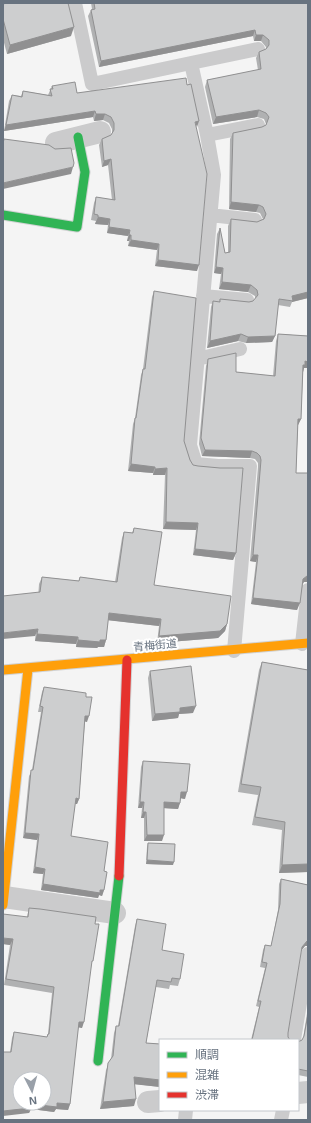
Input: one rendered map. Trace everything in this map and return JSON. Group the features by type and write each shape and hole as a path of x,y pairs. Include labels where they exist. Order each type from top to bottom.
{"street":[{"path":"56,143 100,132"},
{"path":"3,215 77,227 85,172 78,137"},
{"name":"青梅街道","path":"3,670 305,644"},
{"path":"98,1061 119,872 127,660"},
{"path":"28,669 3,901 115,913"}],"lane":[{"path":"76,3 92,84 258,49"},
{"path":"191,63 214,175 190,446 196,464 250,466 234,651"},
{"path":"207,135 258,125"},
{"path":"210,215 255,220"},
{"path":"203,296 247,300"},
{"path":"198,359 240,349"},
{"path":"305,644 308,590"},
{"path":"294,1039 308,954"}],"building":[{"path":"68,3 74,27 10,45 3,19 3,4"},
{"path":"94,3 308,3 308,292 292,296 293,301 279,299 275,336 248,337 241,334 210,341 213,301 220,302 220,299 249,302 253,301 258,295 257,290 251,285 222,282 223,268 216,267 220,228 225,253 230,252 231,219 257,222 264,219 266,214 263,207 259,205 231,202 233,133 262,127 266,125 269,117 266,113 259,110 216,117 207,80 261,69 259,52 266,49 269,45 269,40 263,35 256,35 255,30 101,61 91,10 95,9"},
{"path":"186,78 187,85 191,84 199,121 195,122 207,174 199,265 158,260 159,244 131,240 131,235 129,235 130,230 109,227 110,219 98,217 98,215 94,214 96,197 115,200 111,159 104,161 102,139 111,135 114,130 114,123 111,117 105,114 96,114 95,111 6,125 12,95 22,97 23,91 52,96 50,89 53,89 52,86 75,82 77,93"},
{"path":"4,139 49,145 55,149 71,148 74,163 73,167 3,183"},
{"path":"154,291 196,298 184,441 193,465 220,468 243,468 236,553 195,549 198,523 166,522 167,468 155,469 155,467 131,464 135,418 143,369 145,369"},
{"path":"278,334 308,336 308,362 305,361 305,365 303,365 301,419 298,419 296,473 308,473 308,576 303,579 300,603 253,598 258,555 253,555 261,460 260,456 252,451 205,450 201,438 208,359 236,353 236,372 275,376"},
{"path":"134,528 162,532 154,585 231,596 227,624 220,631 159,636 161,619 109,613 106,640 100,640 100,642 78,640 78,637 37,634 38,629 3,633 3,596 40,592 42,577 79,581 80,577 117,582 124,532 133,533"},
{"path":"262,662 308,670 308,864 282,865 285,822 255,817 261,787 241,784"},
{"path":"191,666 196,706 180,708 180,712 155,714 150,671"},
{"path":"44,687 86,693 86,697 92,697 89,716 85,716 79,799 76,798 71,836 108,842 104,871 107,872 104,890 100,890 100,893 43,884 45,869 35,867 39,834 25,833 31,770 33,770 43,707 40,706"},
{"path":"143,761 190,764 187,792 181,792 180,803 164,802 164,835 147,835 146,812 143,812 144,802 140,802"},
{"path":"148,843 175,844 174,862 147,860"},
{"path":"281,879 308,885 308,941 302,947 288,1033 289,1039 252,1039 261,1001 258,1001 267,963 262,962 265,945 271,946 280,904"},
{"path":"29,908 40,909 96,917 95,924 99,924 92,961 84,1022 79,1022 70,1104 57,1103 57,1107 52,1106 52,1071 12,1071 12,1110 3,1111 3,1052 11,1052 14,1032 47,1037 49,1034 54,987 6,979 13,939 3,938 3,914 28,917"},
{"path":"137,919 166,924 162,950 184,954 180,979 172,978 171,982 157,980 146,1043 159,1044 159,1080 134,1077 136,1099 103,1102 108,1063 113,1056 116,1026 119,1026"},
{"path":"308,1014 308,1071 299,1069 299,1042 302,1040"}],"traffic: fast":[{"path":"3,215 77,227 85,172 78,137"},
{"path":"98,1061 119,876"}],"traffic: slow":[{"path":"3,670 308,643"},
{"path":"3,905 28,669"}],"traffic: jam":[{"path":"119,876 127,660"}]}
